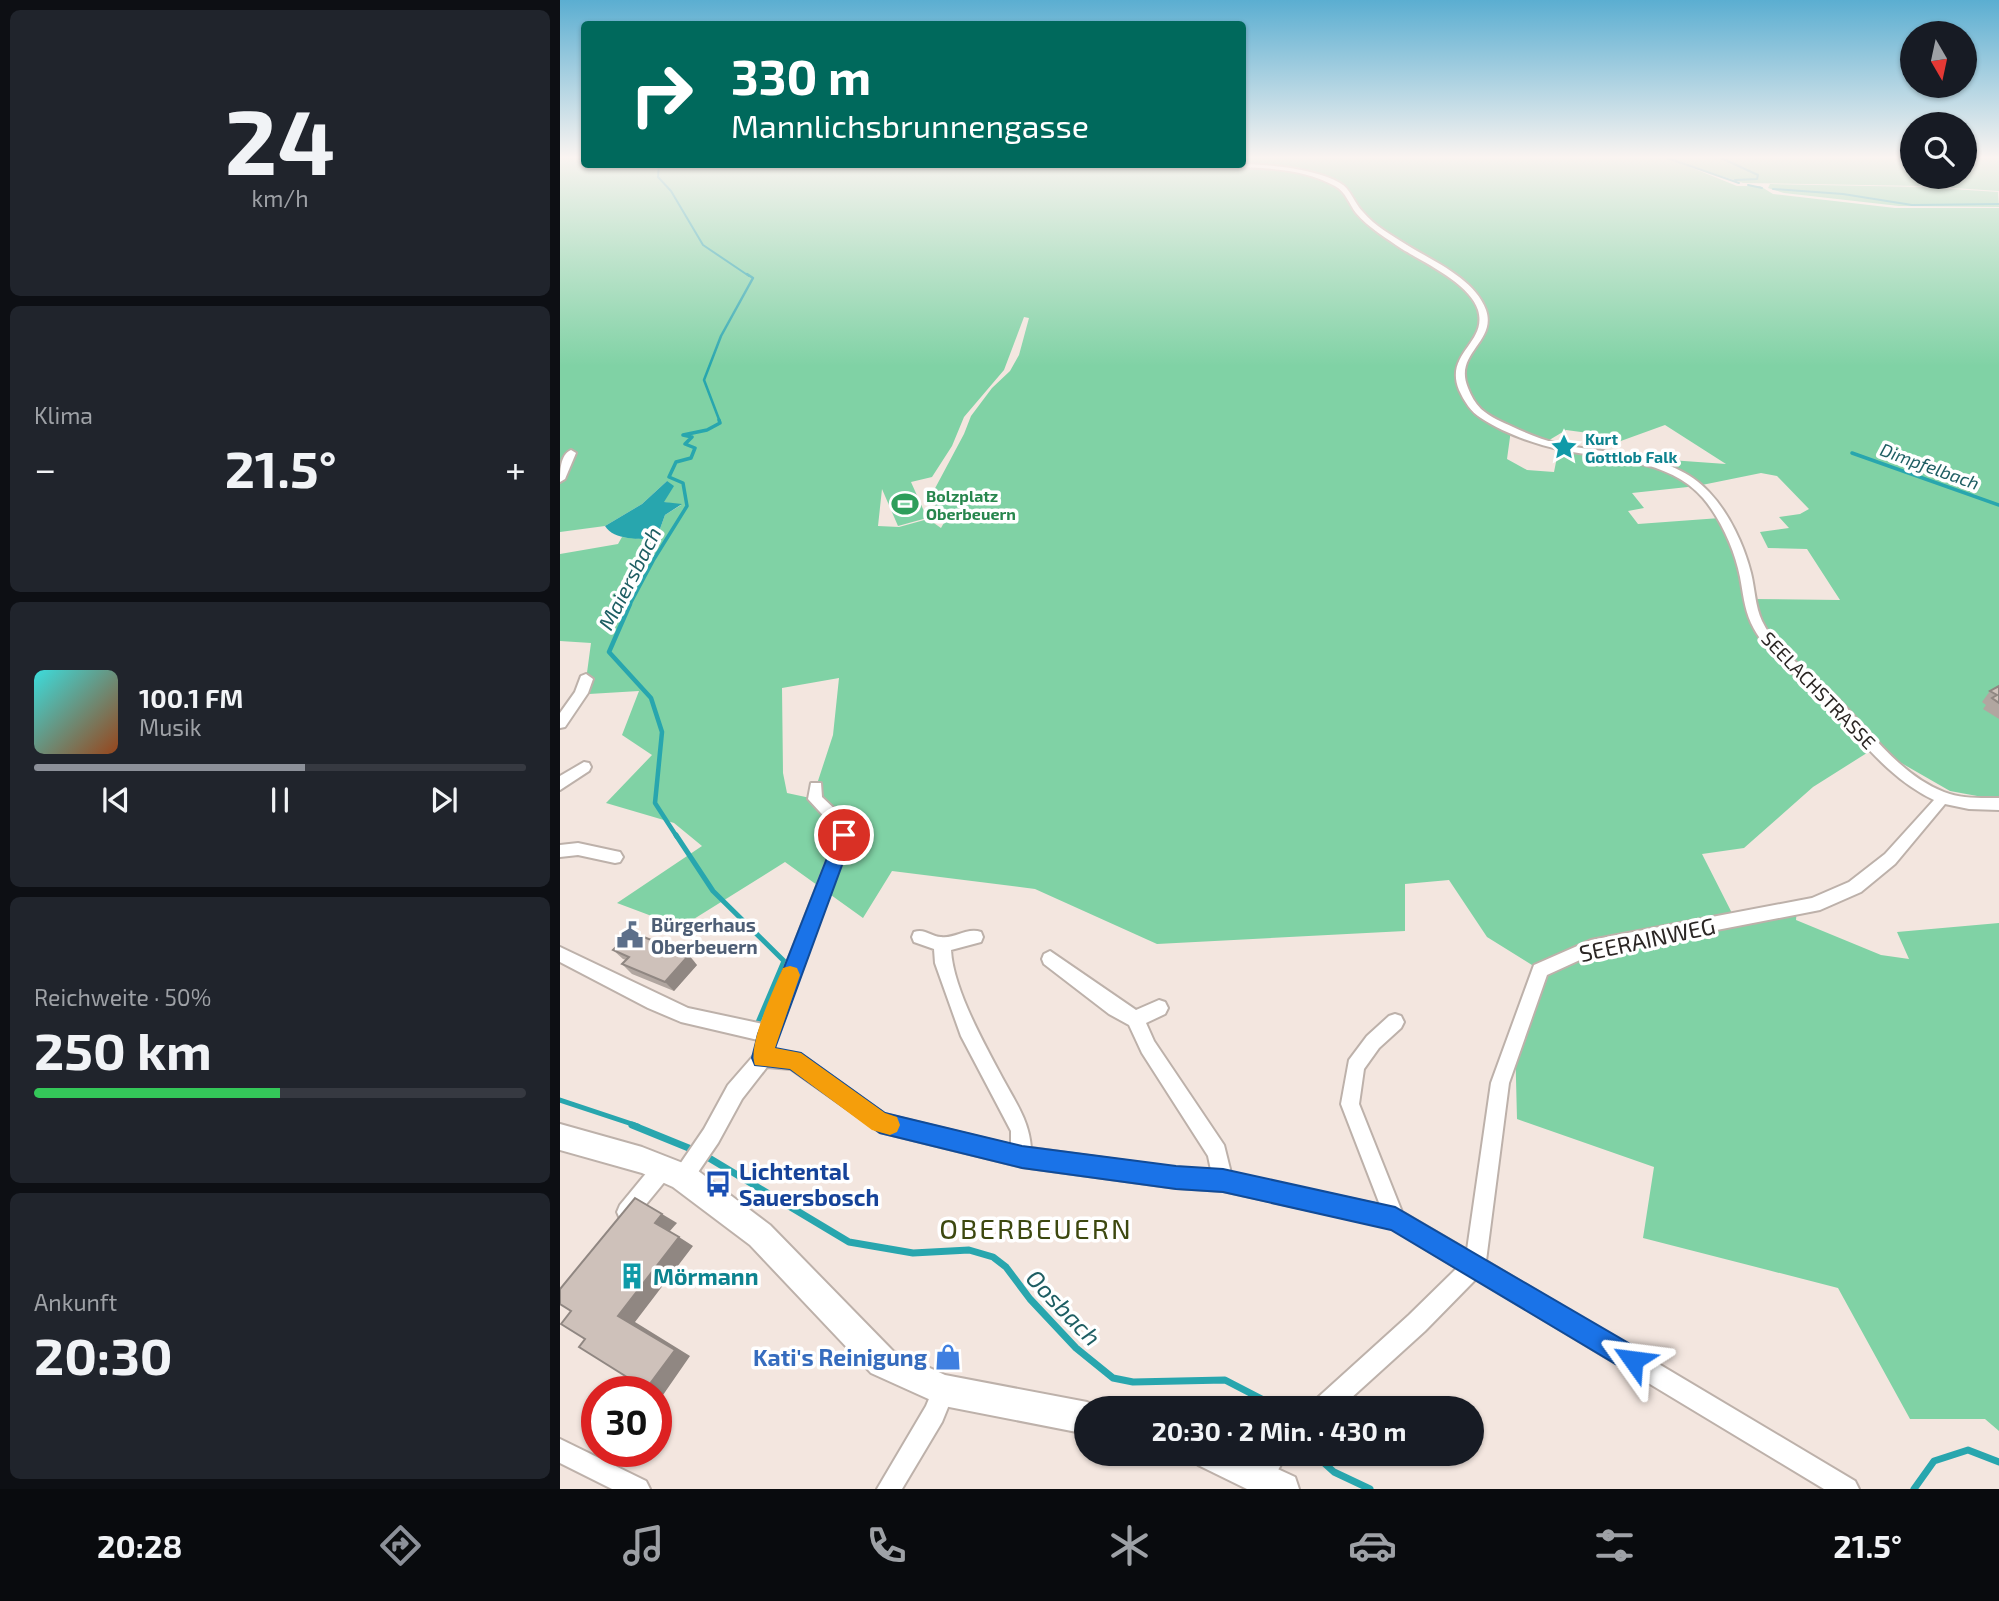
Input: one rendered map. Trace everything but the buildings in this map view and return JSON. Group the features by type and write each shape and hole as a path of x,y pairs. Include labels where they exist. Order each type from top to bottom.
{"main road":[{"path":"560,1137 680,1168 760,1235 882,1362 944,1390 1074,1415"},
{"path":"1247,1466 1273,1474"}],"street":[{"name":"SEELACHSTRASSE","path":"1378,227 1466,288 1480,304 1484,314 1483,328 1464,356 1460,376 1467,396 1480,414 1551,445 1651,462 1697,486 1714,505 1742,563 1756,620 1766,639 1831,701 1889,763 1913,781 1940,797 1976,804 1999,804"},
{"path":"560,479 570,453"},
{"path":"560,723 581,692 586,679"},
{"path":"560,784 584,767"},
{"path":"612,1231 708,1140 735,1092 763,1058 768,1034 844,835 840,824 815,799 816,787"},
{"name":"SEERAINWEG","path":"1475,1265 1500,1083 1540,970 1591,947 1814,905 1855,887 1890,859 1938,805"},
{"path":"560,851 578,849 615,857"},
{"path":"920,937 942,945 975,937"},
{"path":"942,945 943,963 970,1036 1020,1129 1022,1157"},
{"path":"560,954 687,1016 768,1034"},
{"path":"1050,959 1135,1019 1147,1047 1217,1152 1223,1181"},
{"path":"1135,1019 1159,1009"},
{"path":"1395,1022 1373,1042 1355,1066 1350,1104 1395,1219"},
{"path":"763,1058 794,1060 880,1122 1022,1157 1176,1178 1223,1181 1395,1219 1847,1489"},
{"path":"1336,1396 1417,1323 1475,1265"},
{"path":"889,1489 934,1414 944,1390"},
{"path":"560,1451 638,1489"}],"green space":[{"path":"560,227 1999,227 1999,796 1988,798 1950,791 1896,760 1770,639 1751,602 1752,625 1875,742 1863,747 1870,751 1813,787 1744,848 1702,854 1736,921 1797,909 1796,920 1881,955 1909,959 1897,932 1999,923 1999,1431 1985,1419 1910,1419 1838,1288 1643,1238 1654,1167 1517,1119 1515,1039 1540,970 1487,937 1449,880 1405,884 1405,931 1157,944 1035,889 892,871 863,918 785,862 681,927 617,903 702,846 674,823 606,803 652,755 622,735 639,691 589,694 586,680 591,643 560,641 560,554 618,544 622,537 656,540 665,515 681,505 663,502 667,481 642,504 605,526 560,532","holes":["1024,317 1029,318 1019,355 1010,371 992,388 971,416 932,494 939,517 945,521 941,528 928,519 899,527 878,526 882,489 898,526 927,518 911,482 932,477 952,446 964,417 1004,370","1665,425 1726,464 1670,460 1666,464 1612,453 1571,450 1558,452 1554,472 1527,470 1507,459 1511,430 1546,442 1566,430 1596,434 1618,442","1761,473 1777,476 1809,509 1800,514 1779,517 1789,528 1760,532 1768,548 1807,549 1840,600 1751,599 1720,518 1638,524 1628,511 1644,508 1632,493 1697,486","839,678 833,735 816,787 815,799 787,793 783,773 782,688"]}],"water":[{"path":"667,481 674,486 664,502 682,504 665,515 656,540 621,536 609,531 605,526 642,504"}],"waterway":[{"name":"Maiersbach","path":"693,227 703,245 749,276"},
{"name":"Maiersbach","path":"720,422 704,380 721,336 753,278 747,274"},
{"name":"Maiersbach","path":"630,605 687,506 683,483 669,477 676,462 691,458 695,448 685,444 692,437 683,435 707,430 720,423 719,420"},
{"name":"Dimpfelbach","path":"1852,453 1999,505"},
{"name":"Maiersbach","path":"630,605 609,652 651,698 662,732 655,803 677,837"},
{"name":"Maiersbach","path":"676,835 713,891 784,961 756,1027"},
{"name":"Oosbach","path":"560,1100 638,1126"},
{"name":"Oosbach","path":"632,1125 696,1151"},
{"name":"Oosbach","path":"704,1155 849,1242 913,1253 969,1250 993,1257 1006,1267 1030,1299 1076,1348 1113,1378 1133,1382 1225,1380 1256,1396"},
{"name":"Oosbach","path":"1914,1489 1934,1461 1968,1450 1999,1462"},
{"name":"Oosbach","path":"1327,1466 1334,1472 1370,1489"}],"slow traffic":[{"path":"790,975 768,1034 763,1058 794,1060 880,1122 890,1125"}],"place":[{"name":"Kurt Gottlob Falk","path":"1564,447"},
{"name":"Bolzplatz Oberbeuern","path":"905,504"},
{"name":"Bürgerhaus Oberbeuern","path":"630,935"},
{"name":"Lichtental Sauersbosch","path":"718,1184"},
{"name":"Mörmann","path":"632,1276"},
{"name":"Kati's Reinigung","path":"948,1357"}],"district":[{"name":"OBERBEUERN","path":"1036,1228"}],"route":[{"path":"844,835 768,1034 763,1058 794,1060 880,1122 1022,1157 1176,1178 1223,1181 1395,1219 1633,1360"}]}
